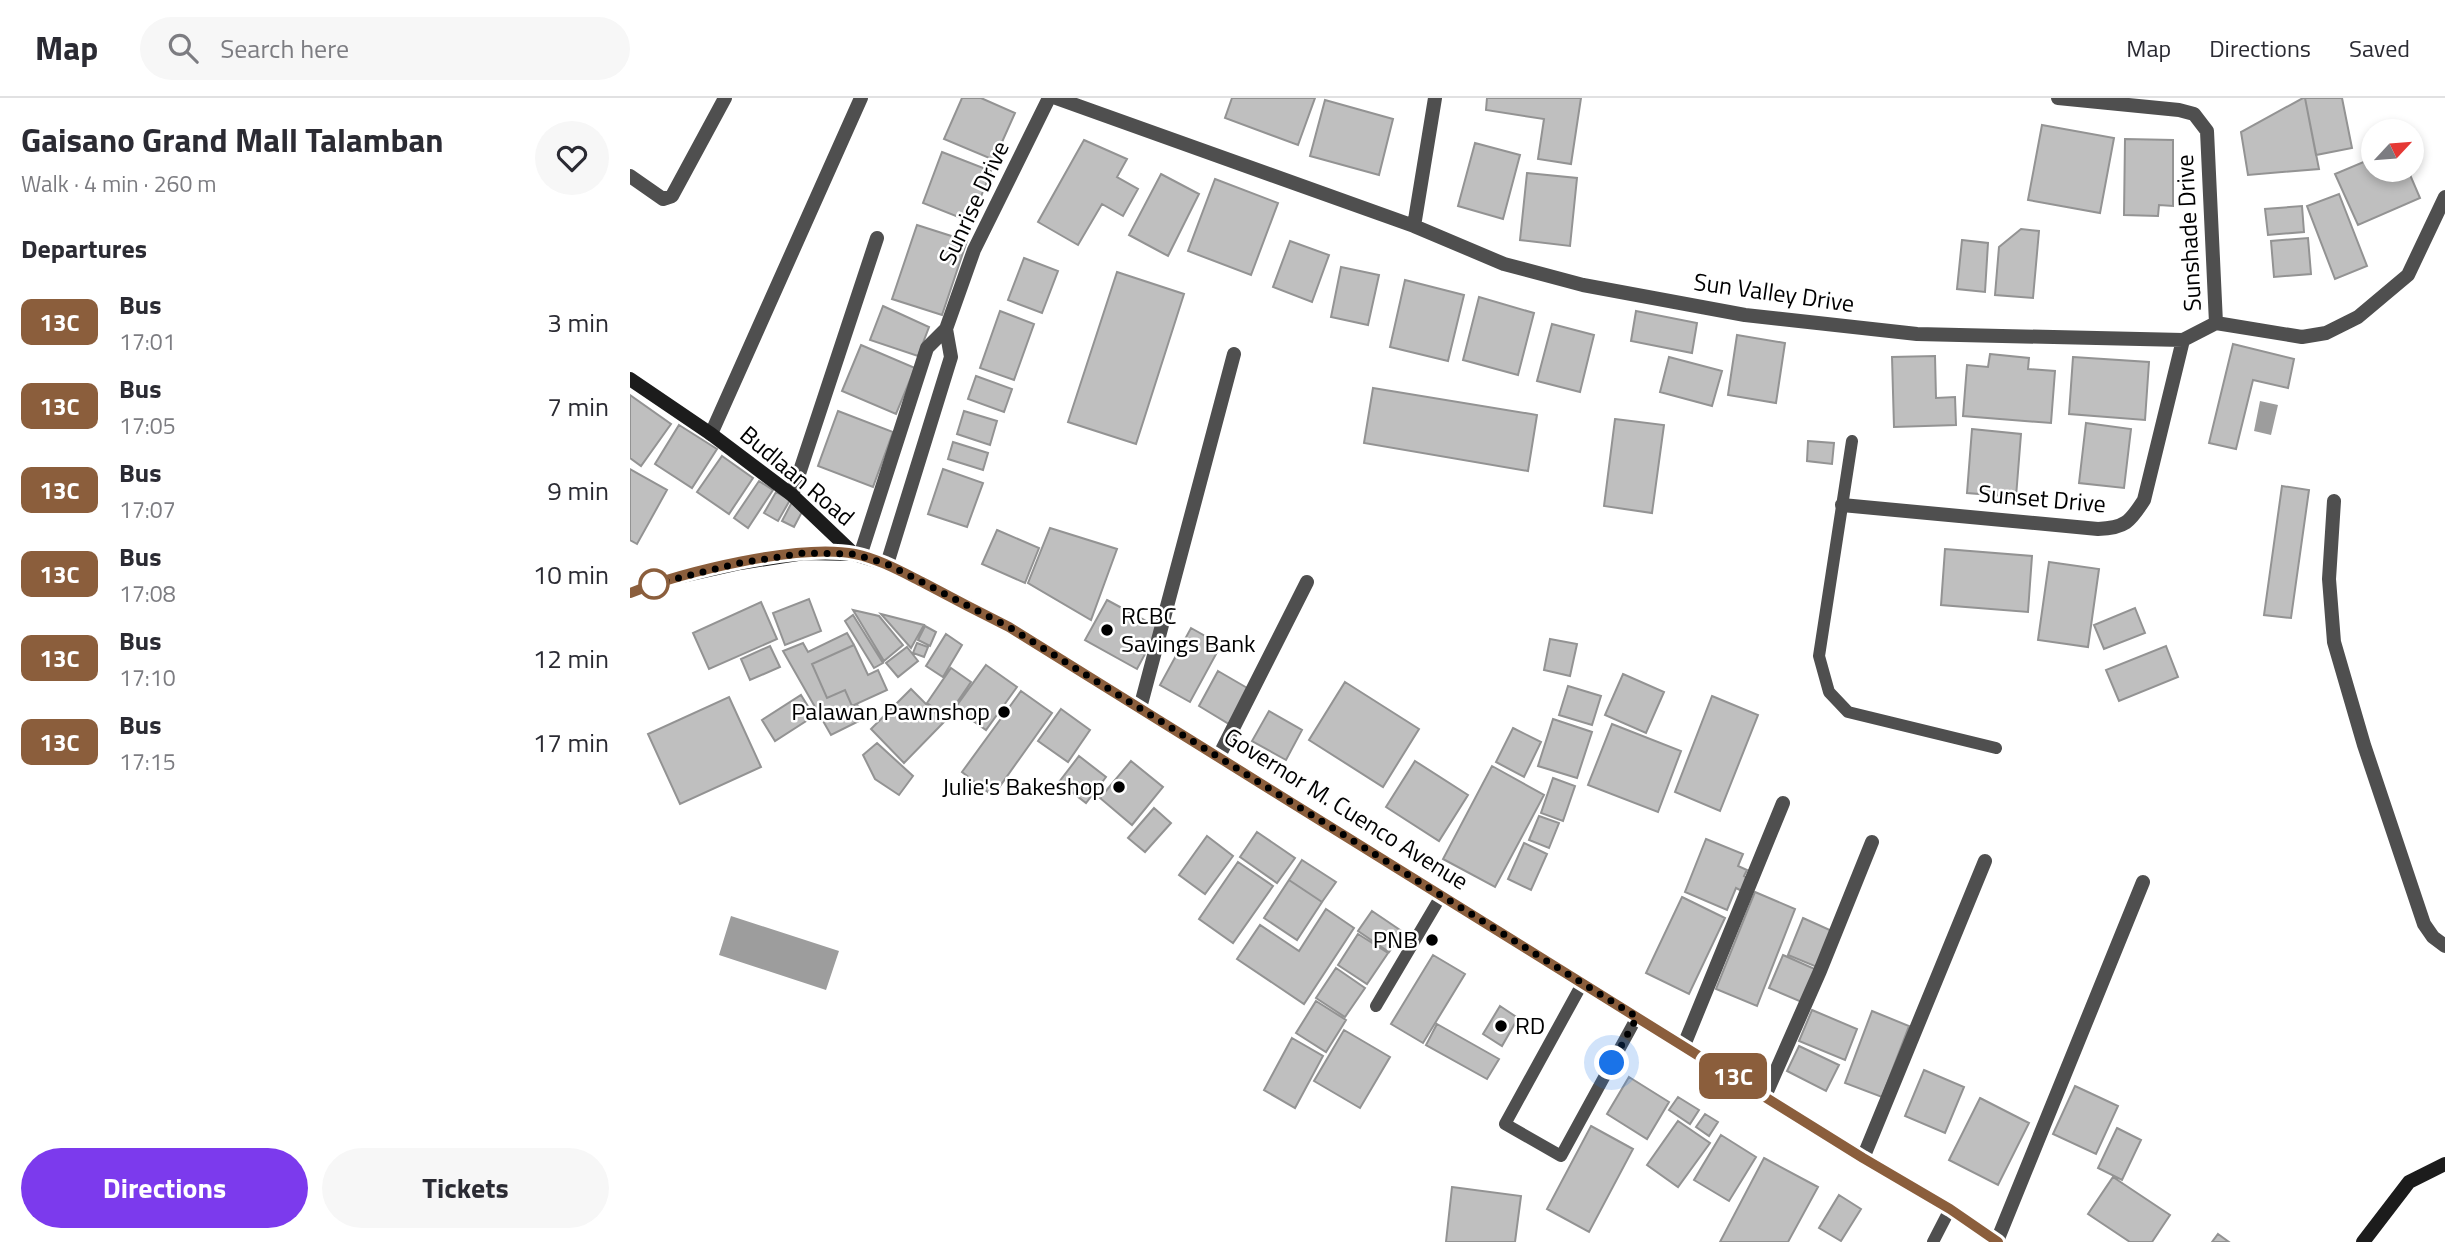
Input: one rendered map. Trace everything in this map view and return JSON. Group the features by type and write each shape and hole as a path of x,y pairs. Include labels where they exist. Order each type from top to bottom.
{"main road":[{"name":"Budlaan Road","path":"630,379 792,495 857,555"},
{"name":"Governor M. Cuenco Avenue","path":"630,593 660,581 740,563 804,553 857,555 887,564 1009,627 1863,1158 1950,1209 1998,1242"},
{"path":"2363,1242 2409,1182 2445,1164"}],"street":[{"path":"630,176 663,199 672,196 725,98"},
{"path":"710,434 861,98"},
{"name":"Sunrise Drive","path":"857,555 928,348 946,329 974,250 1049,98"},
{"name":"Sun Valley Drive","path":"1056,98 1414,226 1504,264 1583,285 1745,315 1917,334 2183,340 2216,323"},
{"path":"1414,226 1435,98"},
{"name":"Sunshade Drive","path":"2058,98 2179,110 2194,114 2207,131 2216,323"},
{"path":"2216,323 2302,337 2326,333 2358,317 2408,275 2445,197"},
{"path":"792,495 877,238"},
{"name":"Sunrise Drive","path":"887,564 951,357 946,329"},
{"name":"Sunset Drive","path":"1842,505 2116,528 2131,520 2144,500 2183,340"},
{"path":"1140,708 1234,354"},
{"path":"2334,501 2329,579 2334,642 2364,745 2424,925 2433,937 2445,946"},
{"path":"1219,756 1307,582"},
{"path":"1684,1045 1783,803"},
{"path":"1765,1096 1820,971 1872,842"},
{"path":"1863,1158 1985,861"},
{"path":"1998,1242 2143,882"}],"lane":[{"path":"1852,441 1819,656 1829,692 1848,712 1996,748"},
{"path":"1376,1006 1441,896"},
{"path":"1582,984 1505,1124 1562,1156 1637,1017"},
{"path":"1933,1242 1950,1209"}],"shaded area":[{"path":"2260,401 2278,405 2271,435 2254,431"},
{"path":"731,916 839,951 826,990 719,955"}],"building":[{"path":"962,98 981,98 1015,113 994,160 944,139"},
{"path":"1232,98 1315,98 1298,145 1225,118"},
{"path":"1487,98 1581,98 1571,164 1538,159 1544,119 1486,110"},
{"path":"2303,98 2319,169 2248,175 2241,132"},
{"path":"2305,98 2342,98 2352,148 2316,155"},
{"path":"1325,100 1393,119 1379,175 1310,156"},
{"path":"2042,125 2114,138 2100,213 2028,200"},
{"path":"2125,139 2173,140 2173,206 2159,205 2158,216 2124,215"},
{"path":"1084,140 1127,159 1117,177 1138,189 1123,216 1102,204 1078,245 1038,222"},
{"path":"1475,143 1520,155 1503,219 1458,206"},
{"path":"942,152 991,171 971,222 923,203"},
{"path":"2361,163 2361,182 2413,182 2420,198 2358,225 2335,174"},
{"path":"1527,173 1577,178 1570,246 1520,240"},
{"path":"1161,174 1199,194 1168,256 1129,235"},
{"path":"1215,179 1278,203 1251,275 1188,251"},
{"path":"2339,194 2367,266 2335,279 2307,206"},
{"path":"2302,206 2304,232 2268,235 2265,209"},
{"path":"917,225 967,241 942,315 892,299"},
{"path":"2021,229 2039,231 2033,298 1995,295 1999,247"},
{"path":"2308,238 2311,274 2274,277 2271,241"},
{"path":"1962,240 1988,243 1985,292 1957,289"},
{"path":"1290,241 1329,255 1312,302 1273,287"},
{"path":"1024,258 1058,271 1042,313 1008,300"},
{"path":"1341,267 1379,275 1368,325 1331,317"},
{"path":"1117,272 1184,294 1136,444 1068,422"},
{"path":"1405,280 1464,295 1448,361 1390,347"},
{"path":"1479,297 1534,313 1518,375 1463,360"},
{"path":"883,306 929,327 918,356 870,340"},
{"path":"1000,311 1034,324 1014,380 980,368"},
{"path":"1636,311 1697,323 1692,353 1631,341"},
{"path":"1552,324 1594,335 1580,392 1537,381"},
{"path":"1737,335 1785,343 1776,403 1728,395"},
{"path":"2233,344 2294,359 2288,388 2253,380 2236,449 2209,443"},
{"path":"861,345 915,368 896,414 842,391"},
{"path":"1990,354 2029,358 2028,369 2055,371 2051,423 1963,416 1967,365 1988,367"},
{"path":"1935,356 1936,398 1955,397 1956,425 1894,427 1892,357"},
{"path":"1669,357 1722,371 1712,406 1660,392"},
{"path":"2073,357 2149,362 2145,420 2069,414"},
{"path":"976,376 1012,389 1004,412 968,399"},
{"path":"1373,388 1537,415 1528,471 1364,443"},
{"path":"630,395 671,424 641,466 630,458"},
{"path":"838,411 893,432 873,487 818,466"},
{"path":"964,411 997,421 990,445 957,434"},
{"path":"1615,419 1664,425 1652,513 1604,506"},
{"path":"2086,423 2131,429 2124,488 2079,483"},
{"path":"679,425 717,449 692,488 655,464"},
{"path":"1972,429 2021,434 2016,497 1967,493"},
{"path":"1808,441 1834,443 1832,464 1807,461"},
{"path":"953,442 988,453 983,470 948,459"},
{"path":"722,456 753,478 729,514 697,492"},
{"path":"630,469 667,490 637,544 630,540"},
{"path":"943,469 983,483 967,527 928,514"},
{"path":"759,481 773,490 748,528 734,518"},
{"path":"2282,486 2309,490 2291,618 2264,615"},
{"path":"776,492 790,500 778,521 764,513"},
{"path":"792,502 804,508 794,527 782,521"},
{"path":"1050,528 1117,549 1091,620 1028,583"},
{"path":"997,530 1039,548 1025,583 982,564"},
{"path":"1945,549 2032,556 2028,612 1941,605"},
{"path":"2049,562 2099,569 2088,647 2038,640"},
{"path":"809,599 821,631 785,645 773,613"},
{"path":"1107,600 1159,628 1137,669 1085,640"},
{"path":"761,602 777,639 709,669 693,633"},
{"path":"2135,608 2145,633 2104,649 2094,625"},
{"path":"853,610 879,616 903,645 884,661"},
{"path":"881,614 924,625 911,648"},
{"path":"853,615 883,663 874,668 845,621"},
{"path":"925,626 936,632 930,646 918,640"},
{"path":"1191,628 1221,645 1190,702 1160,685"},
{"path":"847,633 854,645 812,664 827,698 845,690 852,706 857,704 865,718 831,735 783,651 803,643 808,652"},
{"path":"946,634 962,645 943,677 926,666"},
{"path":"1550,639 1577,644 1570,676 1544,670"},
{"path":"917,643 928,647 924,657 913,653"},
{"path":"854,645 868,675 878,670 887,690 852,706 845,690 827,698 812,664"},
{"path":"770,646 780,667 750,680 741,659"},
{"path":"2166,646 2178,677 2119,701 2106,670"},
{"path":"907,647 918,661 898,677 886,663"},
{"path":"986,665 1017,687 986,730 955,708"},
{"path":"951,668 971,682 947,717 927,703"},
{"path":"1218,671 1249,689 1229,724 1199,706"},
{"path":"1623,674 1664,692 1646,733 1605,715"},
{"path":"1345,682 1419,729 1383,787 1309,740"},
{"path":"1568,686 1601,696 1592,725 1559,715"},
{"path":"911,689 944,722 904,763 871,729"},
{"path":"1021,691 1052,713 993,796 962,772"},
{"path":"801,695 814,716 775,741 762,720"},
{"path":"1712,696 1758,715 1720,811 1675,792"},
{"path":"729,697 761,767 680,804 648,734"},
{"path":"1061,709 1090,730 1068,762 1038,741"},
{"path":"1269,711 1302,730 1286,760 1252,741"},
{"path":"1553,719 1592,732 1577,778 1538,766"},
{"path":"1612,724 1681,751 1658,812 1588,785"},
{"path":"1513,728 1541,742 1524,777 1496,762"},
{"path":"877,743 913,776 899,795 875,779 863,755"},
{"path":"1079,756 1106,777 1086,803 1059,782"},
{"path":"1131,761 1163,787 1132,825 1100,798"},
{"path":"1415,761 1468,795 1439,841 1386,807"},
{"path":"1492,766 1544,795 1495,887 1443,859"},
{"path":"1553,778 1575,786 1563,821 1541,813"},
{"path":"1154,808 1171,823 1145,852 1128,838"},
{"path":"1539,816 1559,823 1549,848 1529,840"},
{"path":"1257,832 1295,858 1277,883 1240,857"},
{"path":"1207,836 1233,856 1205,894 1179,875"},
{"path":"1706,839 1743,854 1738,866 1747,870 1744,876 1749,879 1744,892 1736,888 1727,910 1685,892"},
{"path":"1524,843 1547,854 1531,890 1508,879"},
{"path":"1302,860 1336,882 1322,902 1289,880"},
{"path":"1238,862 1273,886 1233,943 1199,919"},
{"path":"1289,880 1322,902 1297,940 1264,918"},
{"path":"1755,892 1795,909 1757,1006 1716,989"},
{"path":"1682,897 1725,918 1689,994 1646,973"},
{"path":"1326,909 1354,928 1304,1004 1237,959 1260,925 1299,951"},
{"path":"1372,911 1403,932 1389,952 1358,931"},
{"path":"1803,918 1832,931 1817,967 1788,955"},
{"path":"1358,934 1388,953 1367,984 1338,965"},
{"path":"1433,955 1465,974 1423,1043 1391,1024"},
{"path":"1783,955 1817,970 1804,1003 1769,988"},
{"path":"1336,968 1365,988 1345,1017 1316,998"},
{"path":"1316,1001 1346,1020 1326,1052 1296,1033"},
{"name":"RD","path":"1500,1006 1518,1018 1502,1046 1483,1034"},
{"path":"1812,1010 1857,1029 1845,1060 1799,1041"},
{"path":"1872,1011 1909,1026 1882,1097 1845,1083"},
{"path":"1437,1024 1499,1059 1487,1079 1426,1045"},
{"path":"1344,1030 1390,1057 1360,1108 1314,1081"},
{"path":"1292,1038 1323,1056 1295,1108 1264,1090"},
{"path":"1799,1046 1839,1065 1826,1091 1787,1071"},
{"path":"1924,1070 1964,1087 1945,1133 1905,1116"},
{"path":"1629,1077 1669,1102 1647,1139 1607,1114"},
{"path":"2075,1086 2118,1106 2096,1154 2053,1134"},
{"path":"1678,1097 1699,1110 1690,1124 1669,1110"},
{"path":"1980,1098 2029,1123 1998,1185 1949,1160"},
{"path":"1705,1114 1718,1122 1709,1136 1696,1127"},
{"path":"1678,1121 1710,1143 1678,1187 1647,1165"},
{"path":"1591,1126 1633,1149 1589,1232 1547,1209"},
{"path":"2117,1128 2141,1140 2122,1180 2098,1168"},
{"path":"1721,1135 1756,1157 1729,1201 1694,1180"},
{"path":"1764,1158 1818,1187 1788,1242 1720,1242"},
{"path":"2113,1177 2170,1215 2152,1242 2130,1242 2088,1214"},
{"path":"1452,1187 1521,1196 1515,1242 1446,1242"},
{"path":"1839,1195 1861,1209 1841,1241 1819,1228"},
{"path":"2218,1234 2229,1242 2212,1242"}],"bus line":[{"name":"13C","path":"630,593 660,581 740,563 804,553 854,554 887,564 1009,627 1863,1158 1950,1209 1998,1242"}],"place":[{"name":"RCBC Savings Bank","path":"1107,630"},
{"name":"Palawan Pawnshop","path":"1004,712"},
{"name":"Julie's Bakeshop","path":"1119,787"},
{"name":"PNB","path":"1432,940"},
{"name":"RD","path":"1501,1026"}],"route":[{"path":"654,584 740,563 804,553 854,554 887,564 1009,627 1637,1017 1612,1063"}]}
